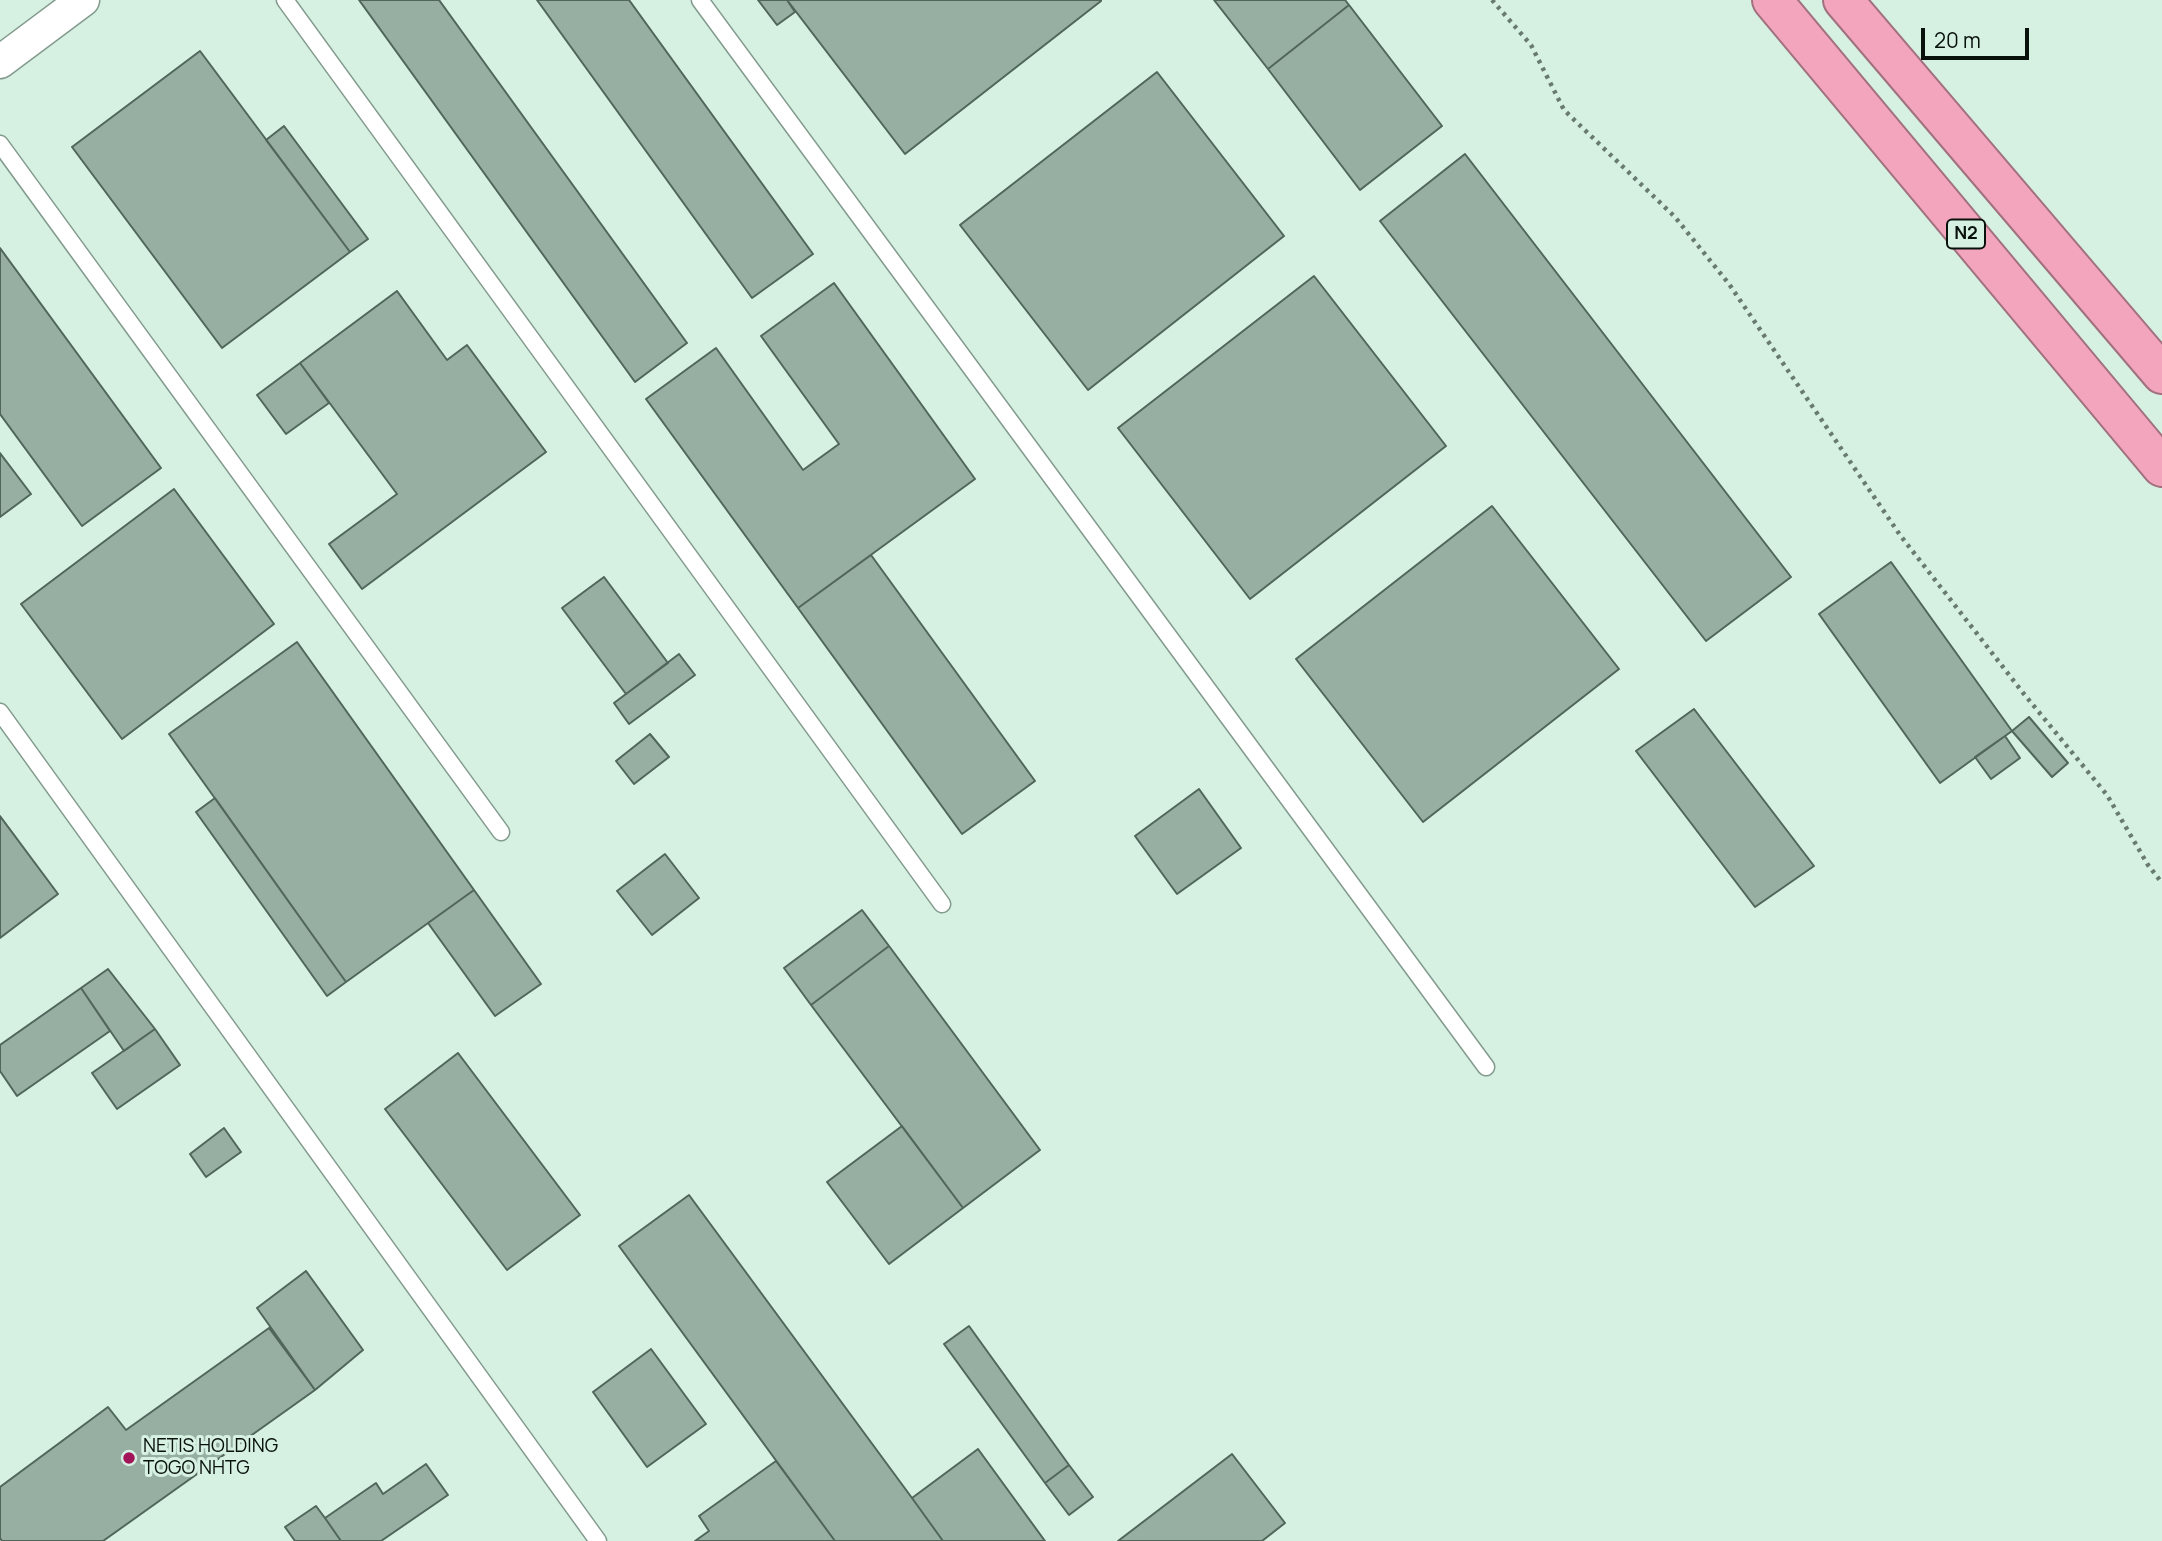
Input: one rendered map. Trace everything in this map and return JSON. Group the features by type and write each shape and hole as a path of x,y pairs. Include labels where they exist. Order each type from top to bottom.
{"highway":[{"name":"N2","path":"1772,0 2162,467"},
{"path":"1843,0 2162,374"}],"street":[{"path":"0,62 83,0"}],"lane":[{"path":"285,0 942,904"},
{"path":"700,0 1486,1067"},
{"path":"0,144 501,832"},
{"path":"0,712 598,1541"}],"path":[{"path":"1492,0 1531,45 1564,110 1675,217 1729,284 1900,535 2107,795 2148,865 2162,883"}],"building":[{"path":"359,0 439,0 687,343 635,382"},
{"path":"537,0 629,0 813,254 752,298"},
{"path":"758,0 787,0 795,12 777,25"},
{"path":"787,0 1101,0 1101,1 905,154"},
{"path":"1214,0 1345,0 1349,5 1268,69"},
{"path":"1349,5 1442,126 1360,190 1268,69"},
{"path":"200,51 350,252 222,348 72,147"},
{"path":"1157,72 1284,236 1088,390 960,225"},
{"path":"284,126 368,239 350,252 266,140"},
{"path":"1465,154 1791,577 1706,641 1380,221"},
{"path":"0,248 161,468 82,526 0,414"},
{"path":"1314,276 1446,446 1250,599 1118,428"},
{"path":"834,283 975,479 798,608 646,399 716,348 803,470 839,444 761,336"},
{"path":"397,291 447,360 467,345 546,452 362,589 329,544 397,494 300,363"},
{"path":"300,363 329,403 286,434 257,395"},
{"path":"0,453 31,494 0,517"},
{"path":"174,489 274,624 122,739 21,604"},
{"path":"1492,506 1619,669 1423,822 1296,659"},
{"path":"871,555 1035,781 962,834 798,608"},
{"path":"1891,562 2012,731 1940,783 1819,614"},
{"path":"604,577 668,663 626,694 562,608"},
{"path":"297,642 474,890 346,982 169,734"},
{"path":"679,654 695,675 629,724 614,703"},
{"path":"1694,709 1814,866 1755,907 1636,751"},
{"path":"2029,717 2068,763 2052,777 2012,731"},
{"path":"650,734 669,757 634,784 616,761"},
{"path":"2005,736 2020,758 1991,779 1975,757"},
{"path":"1199,789 1241,848 1177,894 1135,836"},
{"path":"215,798 346,982 327,996 196,812"},
{"path":"0,816 58,894 0,938"},
{"path":"665,854 699,898 652,935 617,891"},
{"path":"474,890 541,984 495,1016 428,923"},
{"path":"862,910 889,946 811,1005 784,968"},
{"path":"889,946 1040,1150 963,1208 811,1005"},
{"path":"108,969 155,1029 124,1051 81,988"},
{"path":"81,988 110,1031 17,1096 0,1071 0,1045"},
{"path":"155,1029 180,1065 117,1109 92,1073"},
{"path":"458,1053 580,1215 507,1270 385,1109"},
{"path":"902,1126 963,1208 889,1264 827,1182"},
{"path":"224,1128 241,1152 206,1177 190,1154"},
{"path":"689,1195 943,1541 835,1541 619,1246"},
{"path":"306,1271 363,1350 315,1390 257,1308"},
{"path":"969,1326 1069,1465 1045,1483 944,1344"},
{"name":"NETIS HOLDING TOGO NHTG","path":"269,1328 315,1390 103,1541 2,1541 0,1487 108,1407 126,1430"},
{"path":"651,1349 706,1424 647,1467 593,1392"},
{"path":"978,1449 1045,1541 943,1541 912,1498"},
{"path":"1232,1454 1285,1523 1262,1541 1118,1541"},
{"path":"776,1461 835,1541 695,1541 709,1531 699,1516"},
{"path":"426,1464 448,1495 381,1541 341,1541 325,1518 376,1483 383,1494"},
{"path":"1069,1465 1093,1497 1069,1515 1045,1483"},
{"path":"316,1506 341,1541 295,1541 285,1527"}],"place":[{"name":"NETIS HOLDING TOGO NHTG","path":"129,1458"}]}
